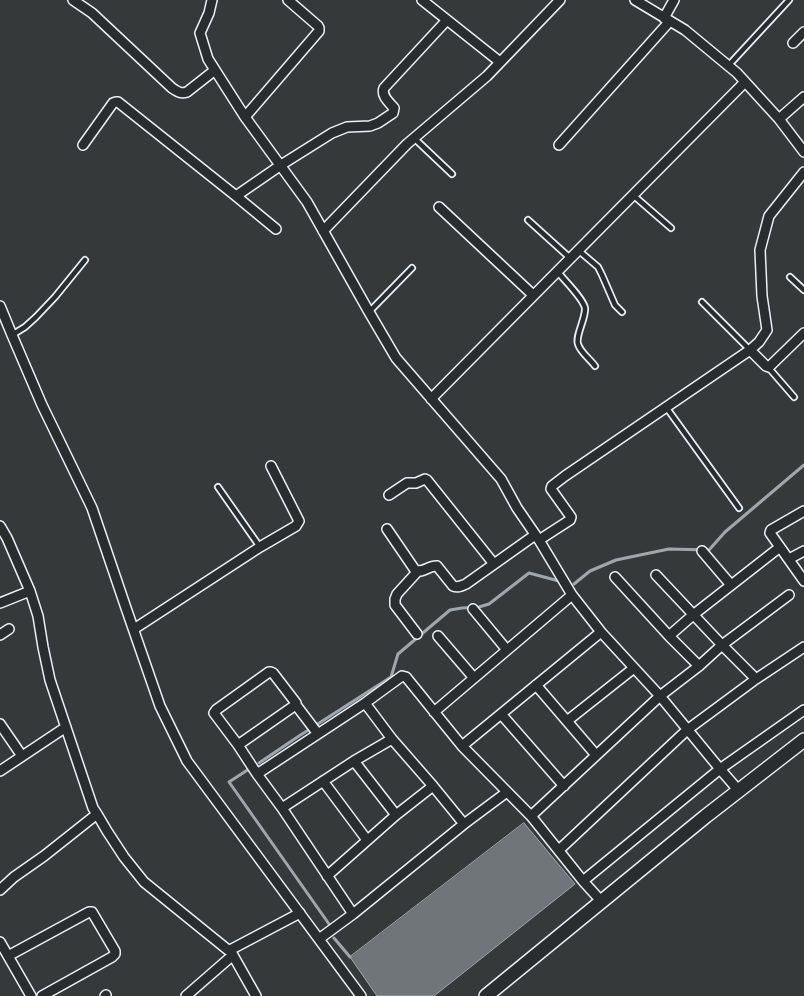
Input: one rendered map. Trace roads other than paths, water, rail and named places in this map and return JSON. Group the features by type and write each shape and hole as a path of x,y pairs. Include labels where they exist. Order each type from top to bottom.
{"main road":[{"path":"486,996 706,816 804,740"}],"street":[{"path":"73,0 92,12 178,92 187,92 215,70"},
{"path":"213,0 200,33 208,59 245,117 307,202 396,358 501,479 517,508 572,595 601,632 660,696 687,730 739,790"},
{"path":"245,117 318,31 318,26 288,0"},
{"path":"422,0 500,62"},
{"path":"323,230 407,144 487,76 560,0"},
{"path":"635,0 685,30 737,73 780,119 804,152"},
{"path":"559,145 667,19 674,0"},
{"path":"236,196 281,165 332,133 347,128 370,126 393,113 394,108 384,96 384,88 447,20"},
{"path":"794,43 804,32"},
{"path":"431,399 745,82"},
{"path":"780,119 804,97"},
{"path":"83,145 113,102 118,102 236,196 276,230"},
{"path":"417,634 396,604 395,599 397,594 418,571 437,566 453,586 460,587 494,564 570,520 571,519 568,514 551,489 552,486 750,350 759,342 767,330 762,296 760,250 769,216 804,172"},
{"path":"439,207 533,295"},
{"path":"0,306 42,405 92,508 160,706 187,761 361,996"},
{"path":"750,350 769,367 804,333"},
{"path":"134,630 260,547 296,526 299,521 271,466"},
{"path":"389,496 407,483 416,483 425,479 427,480 494,564"},
{"path":"804,511 771,530 770,533 804,581"},
{"path":"0,526 7,538 30,591 38,616 50,680 94,808 106,831 144,882 231,953 256,996"},
{"path":"386,529 418,571"},
{"path":"668,636 780,547"},
{"path":"702,551 732,585"},
{"path":"789,560 804,551"},
{"path":"656,575 756,679"},
{"path":"615,577 668,636 699,666"},
{"path":"0,603 30,591"},
{"path":"434,712 572,595"},
{"path":"531,816 660,696 699,666 722,645 789,595"},
{"path":"473,609 507,650"},
{"path":"0,635 9,630"},
{"path":"462,746 601,632"},
{"path":"438,636 474,678"},
{"path":"558,850 687,730 756,679 804,647"},
{"path":"567,721 634,668"},
{"path":"314,730 296,703 271,672 263,676 214,713 282,808 353,914"},
{"path":"257,774 314,730 365,703 404,676 462,746 531,816 583,881 602,902"},
{"path":"536,685 596,755"},
{"path":"365,703 392,739 464,824"},
{"path":"238,745 296,705"},
{"path":"583,881 720,769 804,710"},
{"path":"501,714 564,786"},
{"path":"0,724 22,756"},
{"path":"0,771 66,727"},
{"path":"282,808 354,761 392,739"},
{"path":"354,761 396,815"},
{"path":"323,781 367,840"},
{"path":"327,876 396,815 433,786"},
{"path":"319,939 353,914 464,824 507,792"},
{"path":"0,890 14,877 44,856 97,814"},
{"path":"8,956 89,912 92,912 115,951 115,954 42,996"},
{"path":"186,996 231,953 300,913"},
{"path":"0,942 31,996"}],"lane":[{"path":"728,66 789,0"},
{"path":"414,138 452,174"},
{"path":"633,195 671,228"},
{"path":"528,220 570,258"},
{"path":"578,250 598,267 615,305 622,312"},
{"path":"12,335 25,327 36,317 55,297 85,260"},
{"path":"369,312 412,268"},
{"path":"557,271 582,301 585,309 577,340 578,345 595,366"},
{"path":"790,277 804,290"},
{"path":"702,302 750,350"},
{"path":"768,367 794,397"},
{"path":"666,407 739,508"},
{"path":"218,487 260,547"}],"waterway":[{"path":"574,584 590,571 616,560 669,549 709,550 725,532 804,465"},
{"path":"259,763 391,677 398,654 450,610 479,607 489,604 529,573 559,581"},
{"path":"249,769 229,782 329,924"},
{"path":"334,938 350,957"}]}
